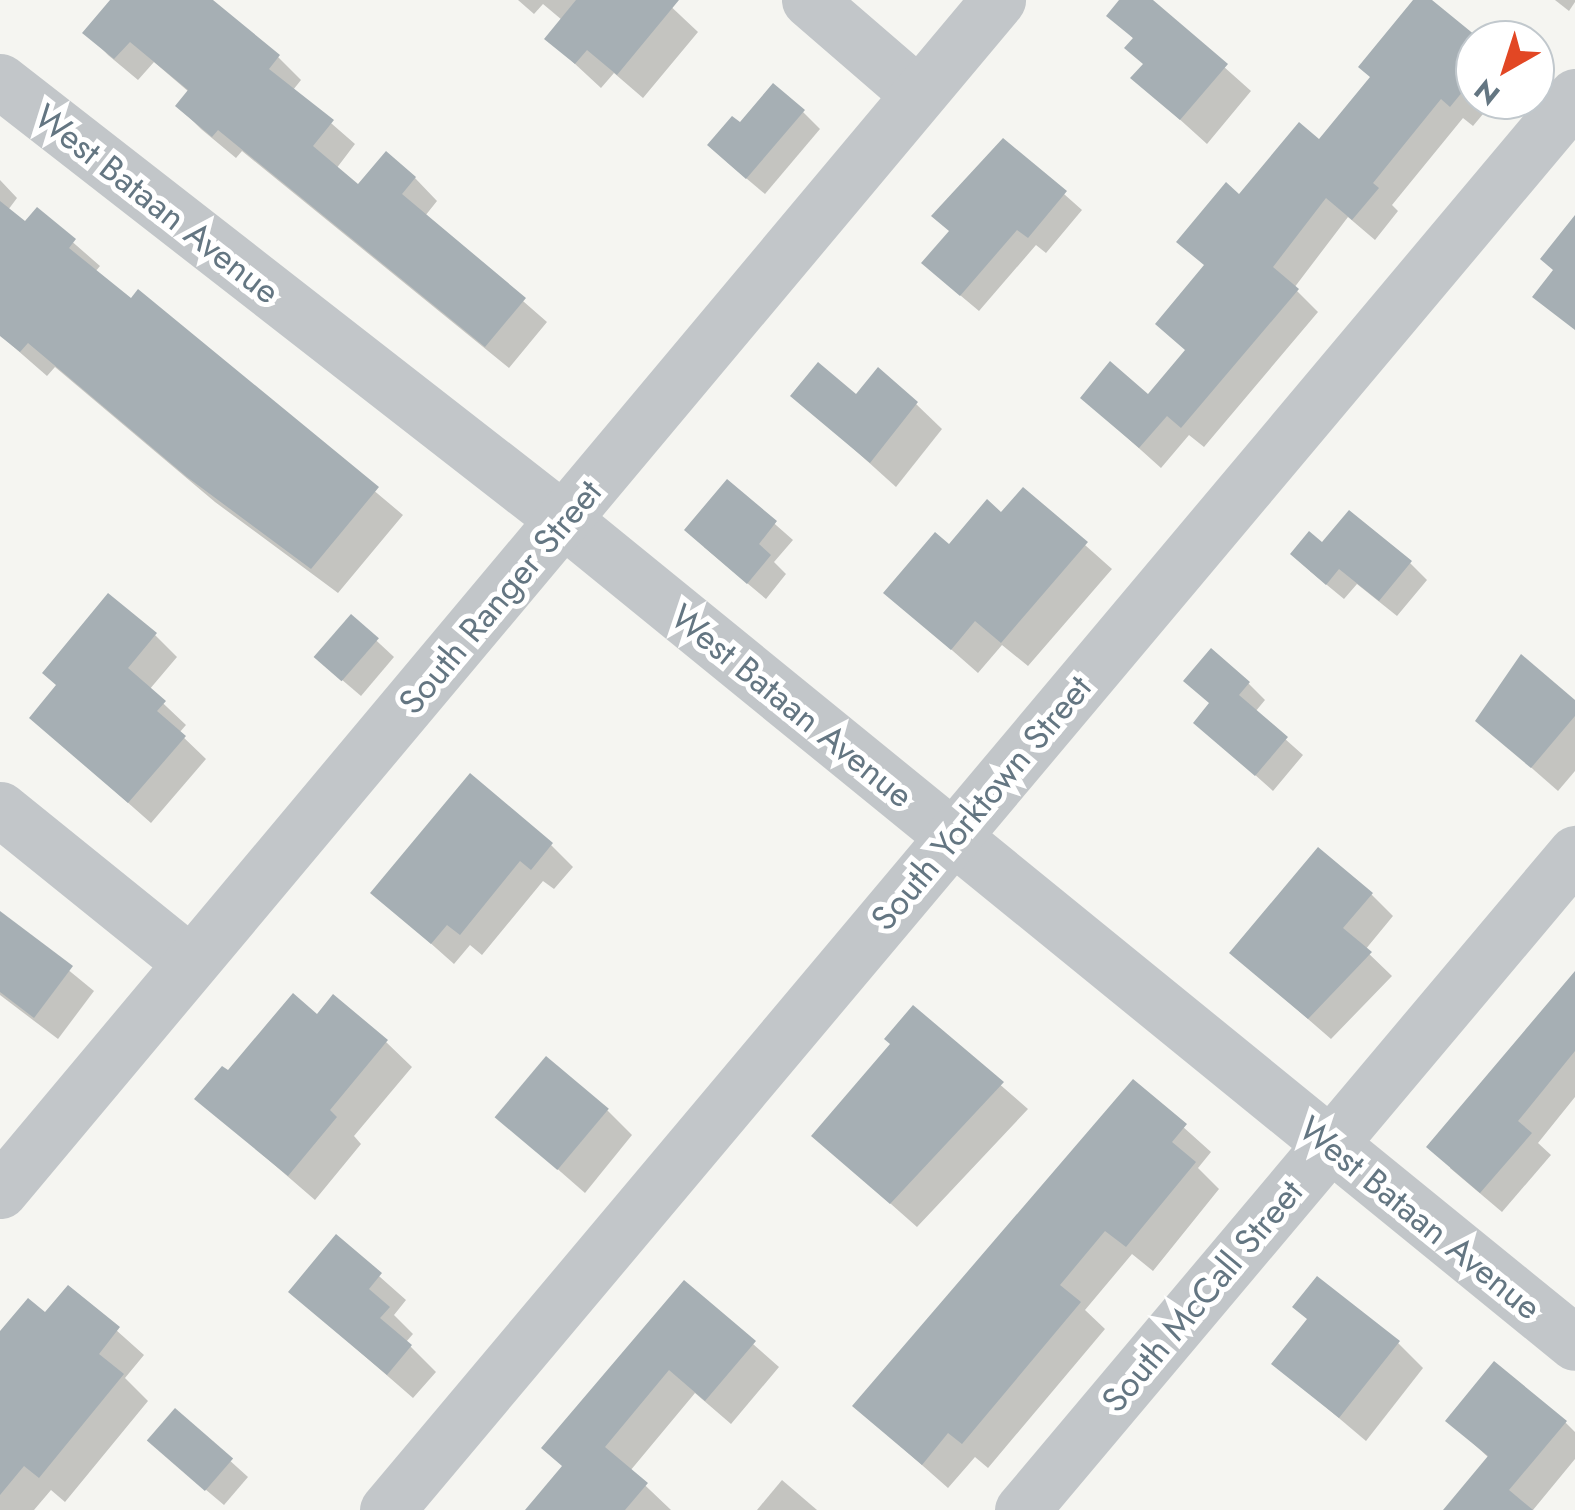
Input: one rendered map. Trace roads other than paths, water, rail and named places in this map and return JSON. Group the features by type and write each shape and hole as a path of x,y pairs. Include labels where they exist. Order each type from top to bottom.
{"street":[{"path":"809,0 918,94"},
{"name":"South Ranger Street","path":"0,1191 998,0"},
{"name":"West Bataan Avenue","path":"0,82 565,521 1575,1343"},
{"name":"South Yorktown Street","path":"388,1510 1575,96"},
{"path":"0,809 190,963"},
{"name":"South McCall Street","path":"1022,1510 1575,853"}]}
